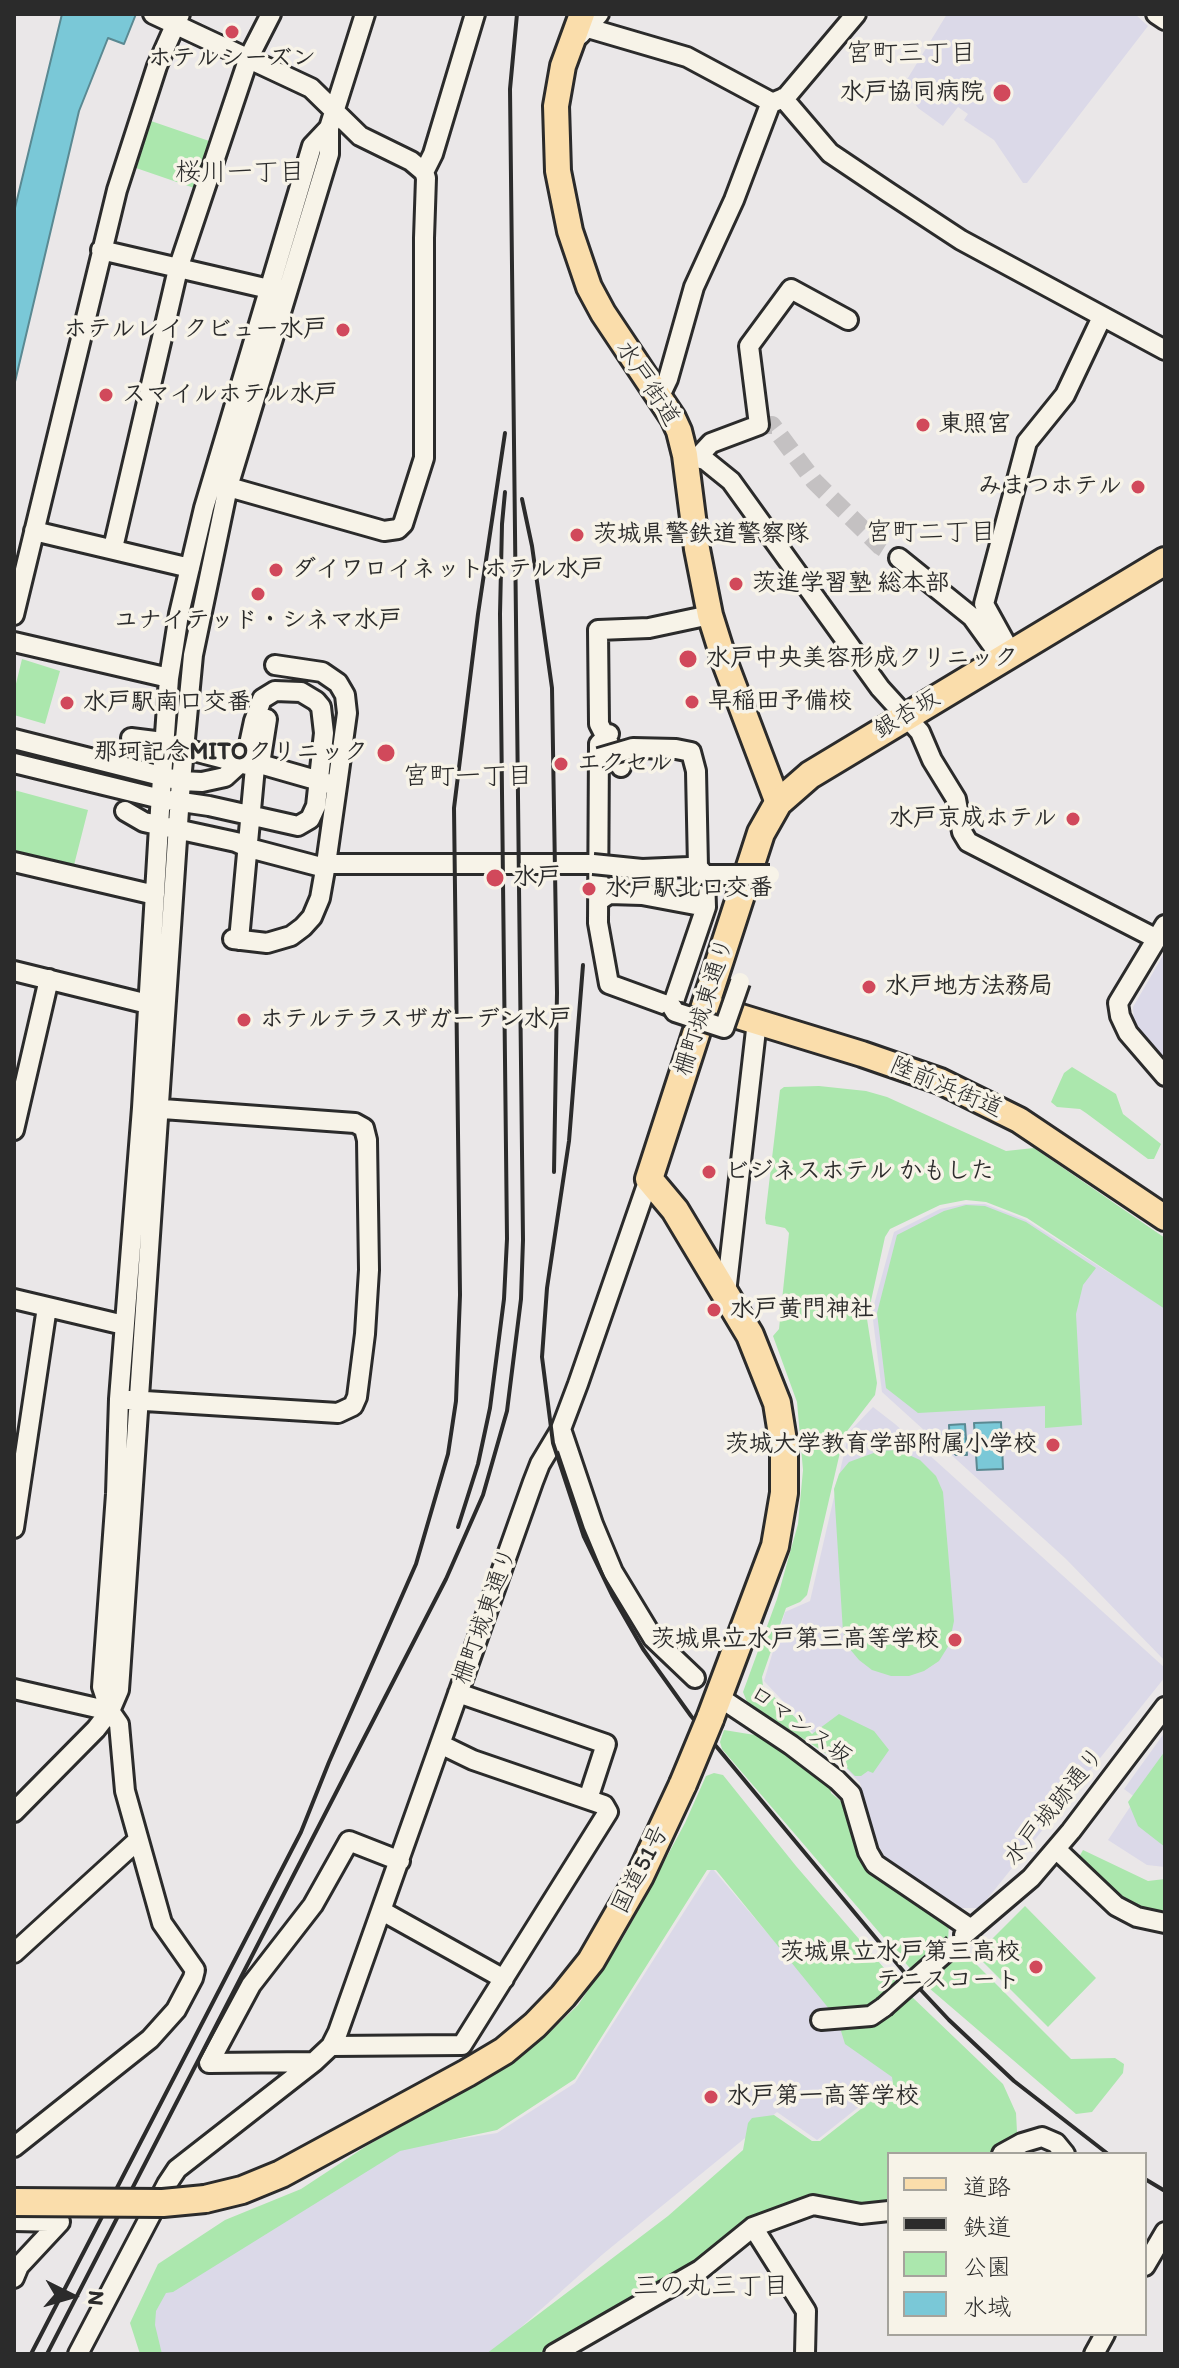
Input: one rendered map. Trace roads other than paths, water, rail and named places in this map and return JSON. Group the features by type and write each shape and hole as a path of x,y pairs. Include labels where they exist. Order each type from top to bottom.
{"highway":[{"name":"銀杏坂","path":"778,803 825,764 1165,561"},
{"name":"柵町城東通り","path":"649,1179 686,1012 761,833 778,803"},
{"name":"国道51号","path":"14,2202 163,2203 205,2199 242,2190 281,2174 504,2051 535,2025 591,1961 640,1876 715,1708 775,1546 781,1519 785,1470 783,1439 771,1383 750,1335 675,1210 649,1179"}],"main road":[{"name":"水戸街道","path":"586,24 563,66 556,106 556,145 562,199 577,257 589,287 618,339 673,418 692,456 697,549 710,615 778,803"},
{"name":"陸前浜街道","path":"686,1012 757,1021 904,1068 980,1100 1019,1120 1165,1218"}],"street":[{"path":"153,14 178,19 311,88 332,120 349,126 370,143 411,161 424,172 427,185 424,229 424,458 403,524 398,529 384,531 220,484"},
{"path":"113,548 178,269 249,57 271,14"},
{"path":"14,1812 73,1754 110,1711 119,1690 140,1401 151,1108 171,800 162,777 169,678 190,568 329,154 332,120 365,14"},
{"path":"424,172 433,154 475,14"},
{"path":"659,398 668,379 694,287 777,100 856,14"},
{"path":"1156,14 1165,20"},
{"path":"14,615 123,168 157,66 178,19"},
{"path":"586,24 687,57 777,100 830,153 961,240 1165,350"},
{"path":"14,2147 150,2039 176,2010 195,1970 162,1923 125,1791 119,1724 110,1711 102,1687 124,1325 151,1108 148,1004 155,895 171,800 181,781 193,655 220,484 269,289 312,146 332,120"},
{"path":"101,250 269,289"},
{"path":"692,456 711,443 759,425 749,346 791,289 848,320"},
{"path":"1006,656 984,604 1027,442 1065,395 1102,317"},
{"path":"692,456 715,466 731,481 880,688 925,739 932,760 956,799 962,832 968,842 1161,932 1118,1003 1128,1033 1165,1076"},
{"path":"34,531 190,568"},
{"path":"899,558 972,617 1006,656"},
{"path":"621,767 599,724 598,630 649,628 710,615"},
{"path":"14,642 169,678"},
{"path":"271,664 322,672 338,683 345,695 347,713 320,898 312,917 303,927 280,941 267,943 236,939 257,766 271,664"},
{"path":"14,739 162,777 181,781 212,781 230,773 248,749 258,709 268,694 281,689 310,695 321,707 324,733 316,806 310,819 298,826 14,763"},
{"path":"609,734 599,744 596,864 598,923 609,984 724,1028 740,982"},
{"path":"337,786 135,739 129,813 144,822 325,866 596,864 642,869 689,867 705,875 775,875"},
{"path":"599,758 633,748 661,745 691,752 696,771 698,867 705,875 706,907 686,1012"},
{"path":"14,862 155,895"},
{"path":"598,887 603,898 609,894 642,895 706,907"},
{"path":"14,971 148,1004"},
{"path":"14,1130 49,979"},
{"path":"726,1293 757,1021"},
{"path":"119,1399 338,1413 353,1406 357,1397 365,1334 369,1261 367,1140 364,1128 355,1123 151,1108"},
{"name":"柵町城東通り","path":"78,2354 177,2169 331,2046 400,1861 540,1464 561,1429 649,1179"},
{"path":"14,1299 124,1325"},
{"path":"14,1528 47,1307"},
{"path":"561,1429 613,1572 653,1638 695,1678"},
{"path":"14,1689 110,1711"},
{"path":"458,1693 606,1744 588,1799"},
{"name":"水戸城跡通り","path":"821,2020 871,2016 1031,1878 1165,1707"},
{"name":"ロマンス坂","path":"715,1708 791,1745 837,1780 851,1794 868,1852 875,1864 971,1929"},
{"path":"331,2046 462,2045 608,1812 604,1805 473,1760 440,1744"},
{"path":"17,1945 138,1840"},
{"path":"314,2062 209,2063 251,1985 313,1905 349,1841 400,1861"},
{"path":"1056,1849 1116,1906 1137,1917 1165,1923"},
{"path":"382,1911 504,1979"},
{"path":"1006,2152 1042,2137 1056,2143 1063,2152"},
{"path":"554,2354 700,2270 753,2227 813,2205 861,2214 887,2211"},
{"path":"14,2221 60,2222 19,2266 14,2278"},
{"path":"753,2227 803,2305 805,2354"},
{"path":"1147,2263 1165,2232"},
{"path":"1094,2354 1104,2336"}],"water":[{"path":"62,14 136,14 124,44 108,38 79,111 14,386 14,212"},
{"path":"1001,1422 1003,1469 977,1470 974,1423"},
{"path":"965,1424 967,1455 956,1455 950,1449 949,1425"}],"tunnel":[{"path":"759,425 772,425 814,481 880,546 899,558"}],"railway":[{"path":"47,2354 446,1579 483,1495 507,1411 521,1299 523,1240 510,89 517,14"},
{"path":"31,2354 301,1832 416,1564 448,1454 456,1401 460,1295 454,808 505,433"},
{"path":"458,1527 478,1464 490,1408 504,1299 507,1239 500,614 505,492"},
{"path":"522,499 532,546 552,688 557,993 554,1172"},
{"path":"583,965 569,1141 547,1288 542,1357 553,1443 584,1537 643,1649 691,1716 904,1972 949,2020 1014,2081 1105,2152"},
{"path":"1147,2180 1165,2191"}],"place":[{"name":"ホテルシーズン","path":"232,32"},
{"name":"水戸協同病院","path":"1002,93"},
{"name":"ホテルレイクビュー水戸","path":"343,330"},
{"name":"スマイルホテル水戸","path":"106,395"},
{"name":"東照宮","path":"923,425"},
{"name":"みまつホテル","path":"1138,487"},
{"name":"茨城県警鉄道警察隊","path":"577,535"},
{"name":"ダイワロイネットホテル水戸","path":"276,570"},
{"name":"茨進学習塾 総本部","path":"736,584"},
{"name":"ユナイテッド・シネマ水戸","path":"258,594"},
{"name":"水戸中央美容形成クリニック","path":"688,659"},
{"name":"早稲田予備校","path":"692,702"},
{"name":"水戸駅南口交番","path":"67,703"},
{"name":"那珂記念MITOクリニック","path":"386,753"},
{"name":"エクセル","path":"561,764"},
{"name":"水戸京成ホテル","path":"1073,819"},
{"name":"水戸","path":"495,878"},
{"name":"水戸駅北口交番","path":"589,889"},
{"name":"水戸地方法務局","path":"869,987"},
{"name":"ホテルテラスザガーデン水戸","path":"244,1020"},
{"name":"ビジネスホテル かもした","path":"709,1172"},
{"name":"水戸黄門神社","path":"714,1310"},
{"name":"茨城大学教育学部附属小学校","path":"1053,1445"},
{"name":"茨城県立水戸第三高等学校","path":"955,1640"},
{"name":"茨城県立水戸第三高校 テニスコート","path":"1036,1967"},
{"name":"水戸第一高等学校","path":"711,2097"}],"district":[{"name":"宮町三丁目","path":"911,54"},
{"name":"桜川一丁目","path":"240,173"},
{"name":"宮町二丁目","path":"931,533"},
{"name":"宮町一丁目","path":"468,777"},
{"name":"三の丸三丁目","path":"711,2287"}]}
